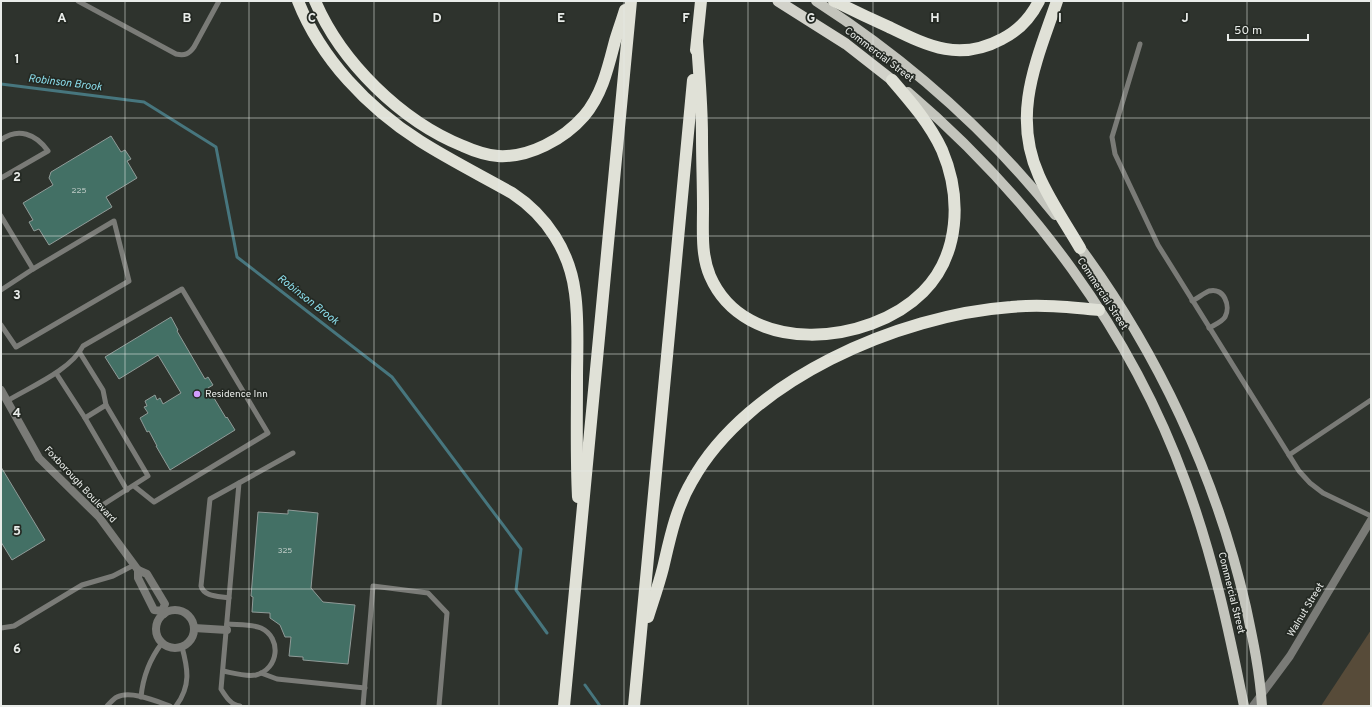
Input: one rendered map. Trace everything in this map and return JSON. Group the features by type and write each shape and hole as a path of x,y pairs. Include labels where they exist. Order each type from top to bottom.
{"highway":[{"path":"298,1 309,25 323,48 361,94 384,114 420,141 512,193 524,202 544,221 562,248 571,272 576,300 576,451 580,540"},
{"path":"315,1 325,23 348,56 374,85 398,106 419,122 450,141 483,153 504,156 528,151 549,143 574,126 586,113 596,98 604,79 628,1"},
{"path":"564,706 631,1"},
{"name":"Commercial Street","path":"778,1 840,41 892,80"},
{"path":"834,1 919,42 938,48 955,50 982,47 995,43 1007,36 1018,29 1027,20 1039,1"},
{"path":"1057,1 1030,82 1027,110 1028,132 1038,175 1080,248"},
{"path":"634,706 701,2"},
{"path":"697,42 702,124 703,245 708,270 719,293 733,308 756,323 786,332 810,335 834,334 859,328 882,319 903,308 922,293 936,276 945,258 951,240 955,215 953,188 948,166 942,150 929,126 892,80"},
{"path":"640,641 663,568 674,521 692,480 710,452 725,435 748,414 775,393 812,370 851,350 889,334 934,320 965,313 1010,307 1068,306 1099,310"}],"main road":[{"name":"Commercial Street","path":"816,1 888,52 954,106 1018,171 1044,201 1114,296 1166,387 1196,452 1217,507 1236,570 1249,621 1262,693 1262,706"},
{"name":"Commercial Street","path":"892,80 950,130 1005,186 1054,246 1099,310 1148,394 1186,483 1205,538 1216,576 1244,706"}],"street":[{"name":"Foxborough Boulevard","path":"1,390 39,458 99,517 136,568 138,578 154,610 163,612 165,604 147,574 136,568"},
{"name":"Walnut Street","path":"1253,706 1290,656 1371,520"},
{"path":"172,610 182,612 190,618 194,628 192,637 182,647 171,648 162,643 156,634 159,618 163,612 172,610"},
{"path":"194,628 227,627"}],"lane":[{"path":"78,1 176,54 183,55 189,54 194,47 219,1"},
{"path":"1140,44 1112,137 1115,154 1158,245 1299,471 1310,483 1323,493 1371,516"},
{"path":"1,140 17,133 25,133 34,136 43,143 48,151 1,178"},
{"path":"1,216 33,269"},
{"path":"1,290 33,269 114,221 130,281 16,348 1,325"},
{"path":"7,401 56,373 72,362 80,353 83,346 182,288 268,433 154,502 134,486"},
{"path":"1192,301 1209,291 1217,291 1222,293 1227,302 1226,314 1223,319 1209,328"},
{"path":"80,353 103,390 106,405 148,476 93,511"},
{"path":"56,373 85,418 127,490"},
{"path":"1289,455 1371,400"},
{"path":"85,418 106,405"},
{"path":"229,598 207,594 202,591 201,586 210,499 293,453"},
{"path":"240,483 221,689 226,699 237,706 240,706"},
{"path":"1,628 14,626 82,585 136,568"},
{"path":"364,706 373,586 428,593 447,613 439,706"},
{"path":"223,671 248,675 261,673 266,670 274,659 275,647 270,635 260,627 227,627"},
{"path":"141,697 147,666 162,643"},
{"path":"176,706 182,698 187,685 187,673 182,647"},
{"path":"261,673 277,679 365,688"},
{"path":"107,706 117,697 127,695 141,697 158,704 170,706"}],"shaded area":[{"path":"1371,630 1371,706 1321,706"}],"building":[{"path":"111,136 121,152 125,150 131,159 127,161 137,178 106,197 112,207 49,245 39,229 34,231 29,222 33,220 23,203 53,185 49,178 51,172"},
{"name":"Residence Inn","path":"171,317 178,330 177,331 205,379 208,377 213,385 208,388 235,430 170,470 149,431 147,432 140,418 148,413 144,407 147,406 145,401 155,395 157,400 160,398 163,404 181,393 158,355 119,379 105,357"},
{"path":"1,467 45,540 12,560 1,542"},
{"path":"288,510 318,513 311,588 323,602 355,605 348,664 303,660 303,657 289,656 291,637 285,637 280,625 270,618 270,613 252,612 253,597 251,596 258,512 288,514"}],"waterway":[{"name":"Robinson Brook","path":"1,84 144,102 216,147 237,257 392,377 521,549 516,590 547,633"},
{"name":"Robinson Brook","path":"585,685 600,706"}],"place":[{"name":"Residence Inn","path":"197,394"}]}
